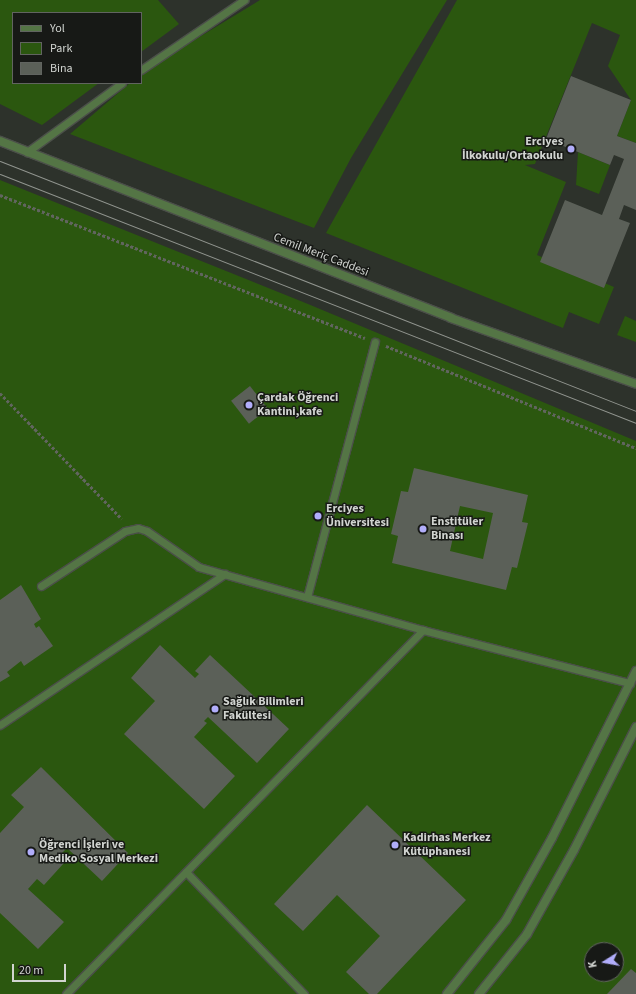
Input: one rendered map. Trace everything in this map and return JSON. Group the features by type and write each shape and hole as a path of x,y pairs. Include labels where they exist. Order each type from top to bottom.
{"street":[{"name":"Cemil Meriç Caddesi","path":"0,141 452,318 636,384"},
{"path":"447,994 506,920 552,838 636,671"},
{"path":"479,994 527,934 574,850 636,727"}],"lane":[{"path":"142,69 244,0"},
{"path":"27,152 121,84"},
{"path":"307,597 375,342"},
{"path":"41,586 131,528 147,531 199,567 423,630 630,683"},
{"path":"0,726 225,574"},
{"path":"66,994 423,630"},
{"path":"186,872 304,994"}],"path":[{"path":"0,195 375,342 636,448"},
{"path":"0,393 131,528"}],"green space":[{"path":"0,0 158,0 179,24 142,51 142,12 12,12 12,84 98,84 42,125 0,104"},
{"path":"260,0 447,0 351,158 314,228 70,134 129,84 142,84 142,72"},
{"path":"457,0 636,0 636,143 617,136 631,100 608,66 620,35 592,23 535,164 525,165 566,182 537,255 614,287 599,324 569,312 563,328 326,233"},
{"path":"578,152 610,165 599,194 576,185"},
{"name":"Erciyes Üniversitesi","path":"0,180 308,304 636,441 636,994 0,994"},
{"path":"625,316 636,321 636,342 617,335"}],"building":[{"path":"571,76 631,100 617,136 636,143 636,210 624,205 619,219 630,223 604,288 540,262 565,200 602,215 624,159 614,155 610,165 546,139"},
{"name":"Çardak Öğrenci Kantini,kafe","path":"250,386 268,409 249,424 231,401"},
{"name":"Enstitüler Binası","path":"414,468 528,495 522,522 528,523 517,568 512,567 506,590 392,563 398,536 391,534 401,491 408,492","holes":["460,506 493,513 483,559 450,551"]},
{"path":"21,585 41,619 34,624 36,628 39,626 53,646 24,666 21,661 7,672 10,676 0,682 0,600"},
{"name":"Sağlık Bilimleri Fakültesi","path":"160,645 195,678 199,674 195,671 210,655 289,729 257,763 208,717 204,721 207,723 194,737 235,776 204,809 124,734 155,701 131,678"},
{"path":"41,767 128,853 102,881 67,848 58,857 64,863 44,885 37,879 28,889 64,922 38,949 0,913 0,833 24,807 11,795"},
{"path":"367,805 466,900 377,994 369,994 346,972 380,936 337,895 303,931 274,904"},
{"path":"631,969 636,973 636,994 607,994 619,982 624,982 624,976"}],"tram line":[{"path":"0,161 636,411"},
{"path":"0,174 636,423"}],"place":[{"name":"Erciyes İlkokulu/Ortaokulu","path":"571,149"},
{"name":"Çardak Öğrenci Kantini,kafe","path":"249,405"},
{"name":"Erciyes Üniversitesi","path":"318,516"},
{"name":"Enstitüler Binası","path":"423,529"},
{"name":"Sağlık Bilimleri Fakültesi","path":"215,709"},
{"name":"Kadirhas Merkez Kütüphanesi","path":"395,845"},
{"name":"Öğrenci İşleri ve Mediko Sosyal Merkezi","path":"31,852"}]}
